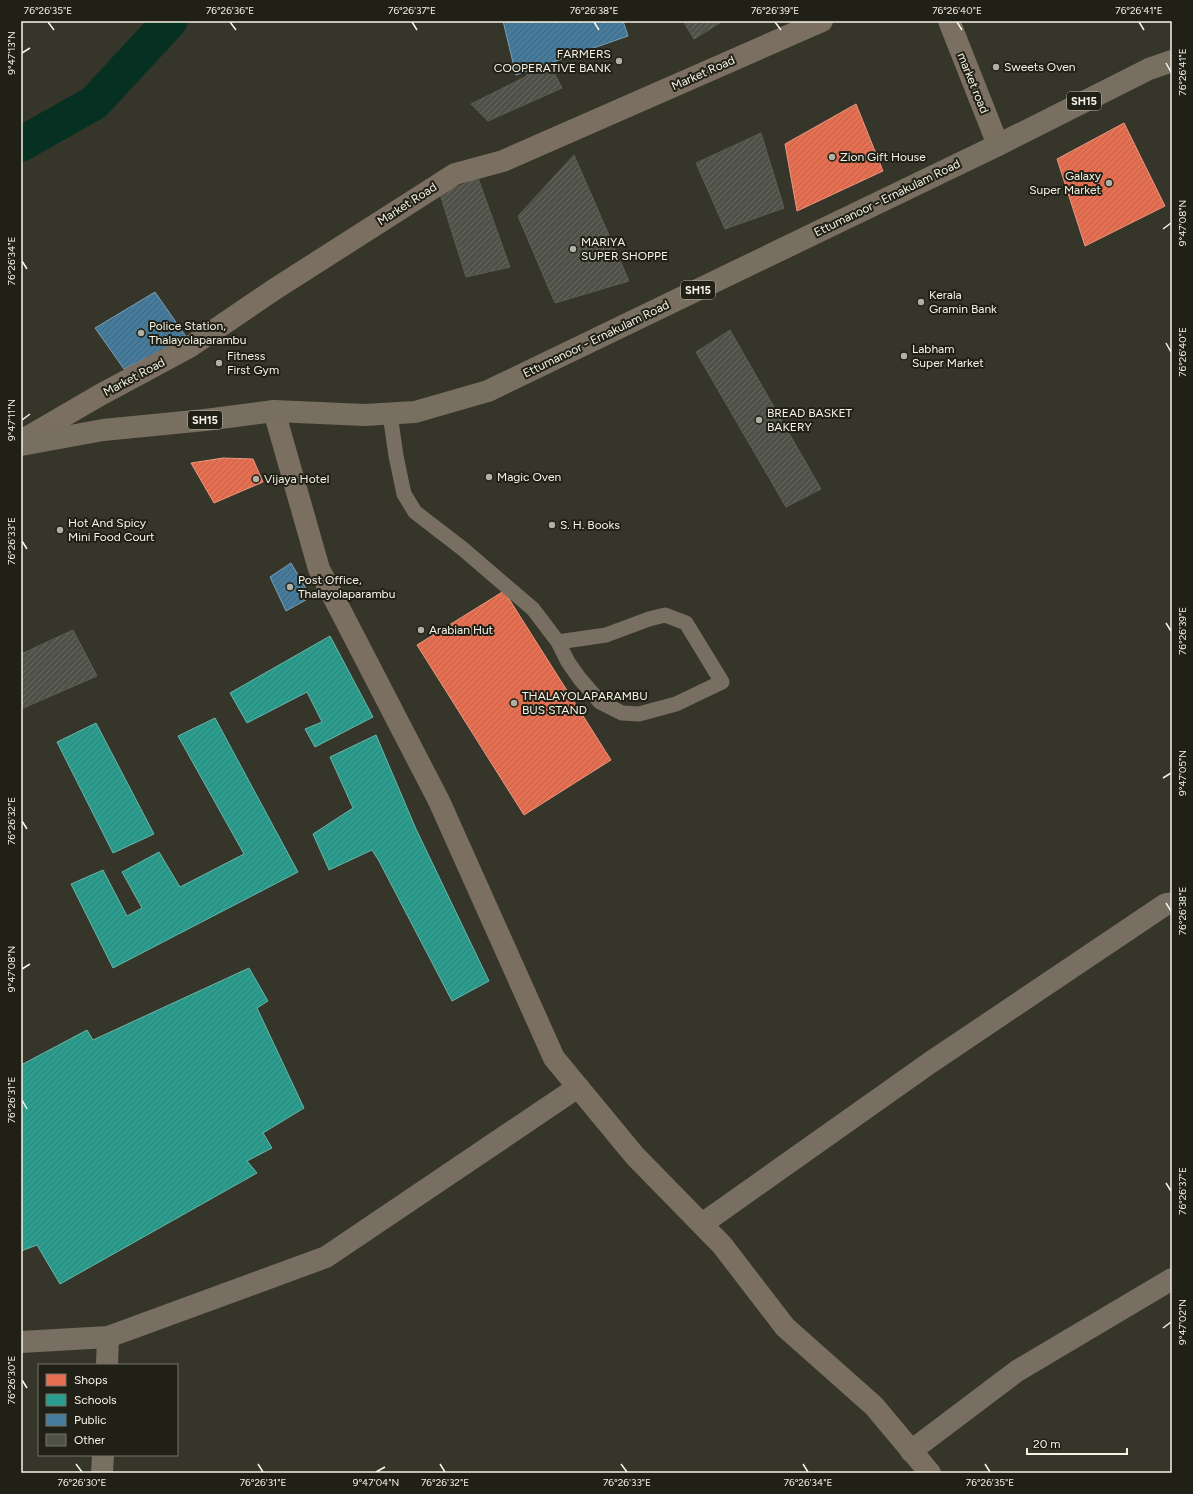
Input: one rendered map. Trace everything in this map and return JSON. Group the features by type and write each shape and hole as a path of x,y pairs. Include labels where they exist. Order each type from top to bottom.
{"main road":[{"name":"Market Road","path":"21,441 100,394 191,346 275,288 455,174 504,161 822,21"},
{"name":"market road","path":"949,21 998,145"},
{"name":"Ettumanoor - Ernakulam Road","path":"21,445 102,430 205,420 274,411 365,415 415,412 488,391 998,145 1149,69 1172,61"},
{"path":"274,411 320,569 439,801 554,1058 635,1156 722,1245 785,1327 874,1406 930,1473"}],"street":[{"path":"702,1224 931,1062 1166,904 1172,903"},
{"path":"21,1342 108,1337 326,1257 578,1087"},
{"path":"911,1451 1017,1371 1172,1279"},
{"path":"107,1364 108,1337"},
{"path":"102,1456 102,1473"}],"lane":[{"path":"390,414 396,456 404,494 415,512 463,549 533,609 558,642 568,662 580,679 600,702 622,713 639,714 676,704 722,682 686,623 665,615 649,619 606,635 558,642"}],"building: Shops":[{"name":"Zion Gift House","path":"856,104 883,171 797,211 785,144"},
{"name":"Galaxy Super Market","path":"1124,123 1165,206 1085,246 1057,159"},
{"name":"Vijaya Hotel","path":"223,458 253,459 263,482 214,503 191,463"},
{"name":"THALAYOLAPARAMBU BUS STAND","path":"504,591 611,760 524,815 417,645"}],"building: Schools":[{"path":"330,636 373,717 315,747 305,729 322,722 307,692 247,723 230,693"},
{"path":"215,718 298,872 113,968 71,884 103,870 127,916 142,908 122,872 159,852 180,887 244,854 178,736"},
{"path":"96,723 154,834 113,853 57,742"},
{"path":"376,735 416,829 489,981 452,1001 372,850 329,870 313,834 353,808 330,757"},
{"path":"249,968 268,1001 257,1008 304,1108 263,1133 272,1148 247,1161 257,1173 60,1284 37,1245 21,1251 21,1065 87,1030 93,1040"}],"building: Public":[{"path":"503,21 623,21 628,36 516,75"},
{"name":"Police Station, Thalayolaparambu","path":"155,292 187,338 124,369 95,328"},
{"name":"Post Office, Thalayolaparambu","path":"291,563 311,597 286,611 270,577"}],"building: Other":[{"path":"683,21 723,21 694,39"},
{"path":"551,67 562,88 488,121 471,104 525,77 528,74"},
{"path":"761,133 784,208 725,229 696,163"},
{"name":"MARIYA SUPER SHOPPE","path":"574,155 629,281 555,303 518,216"},
{"path":"478,178 510,267 466,277 440,194"},
{"name":"BREAD BASKET BAKERY","path":"730,330 821,489 786,507 696,352"},
{"path":"73,630 97,676 21,709 21,654"}],"waterway":[{"path":"21,144 94,103 170,21"}],"place":[{"name":"FARMERS COOPERATIVE BANK","path":"619,61"},
{"name":"Sweets Oven","path":"996,67"},
{"name":"Zion Gift House","path":"832,157"},
{"name":"Galaxy Super Market","path":"1109,183"},
{"name":"MARIYA SUPER SHOPPE","path":"573,249"},
{"name":"Kerala Gramin Bank","path":"921,302"},
{"name":"Police Station, Thalayolaparambu","path":"141,333"},
{"name":"Labham Super Market","path":"904,356"},
{"name":"Fitness First Gym","path":"219,363"},
{"name":"BREAD BASKET BAKERY","path":"759,420"},
{"name":"Magic Oven","path":"489,477"},
{"name":"Vijaya Hotel","path":"256,479"},
{"name":"S. H. Books","path":"552,525"},
{"name":"Hot And Spicy Mini Food Court","path":"60,530"},
{"name":"Post Office, Thalayolaparambu","path":"290,587"},
{"name":"Arabian Hut","path":"421,630"},
{"name":"THALAYOLAPARAMBU BUS STAND","path":"514,703"}]}
